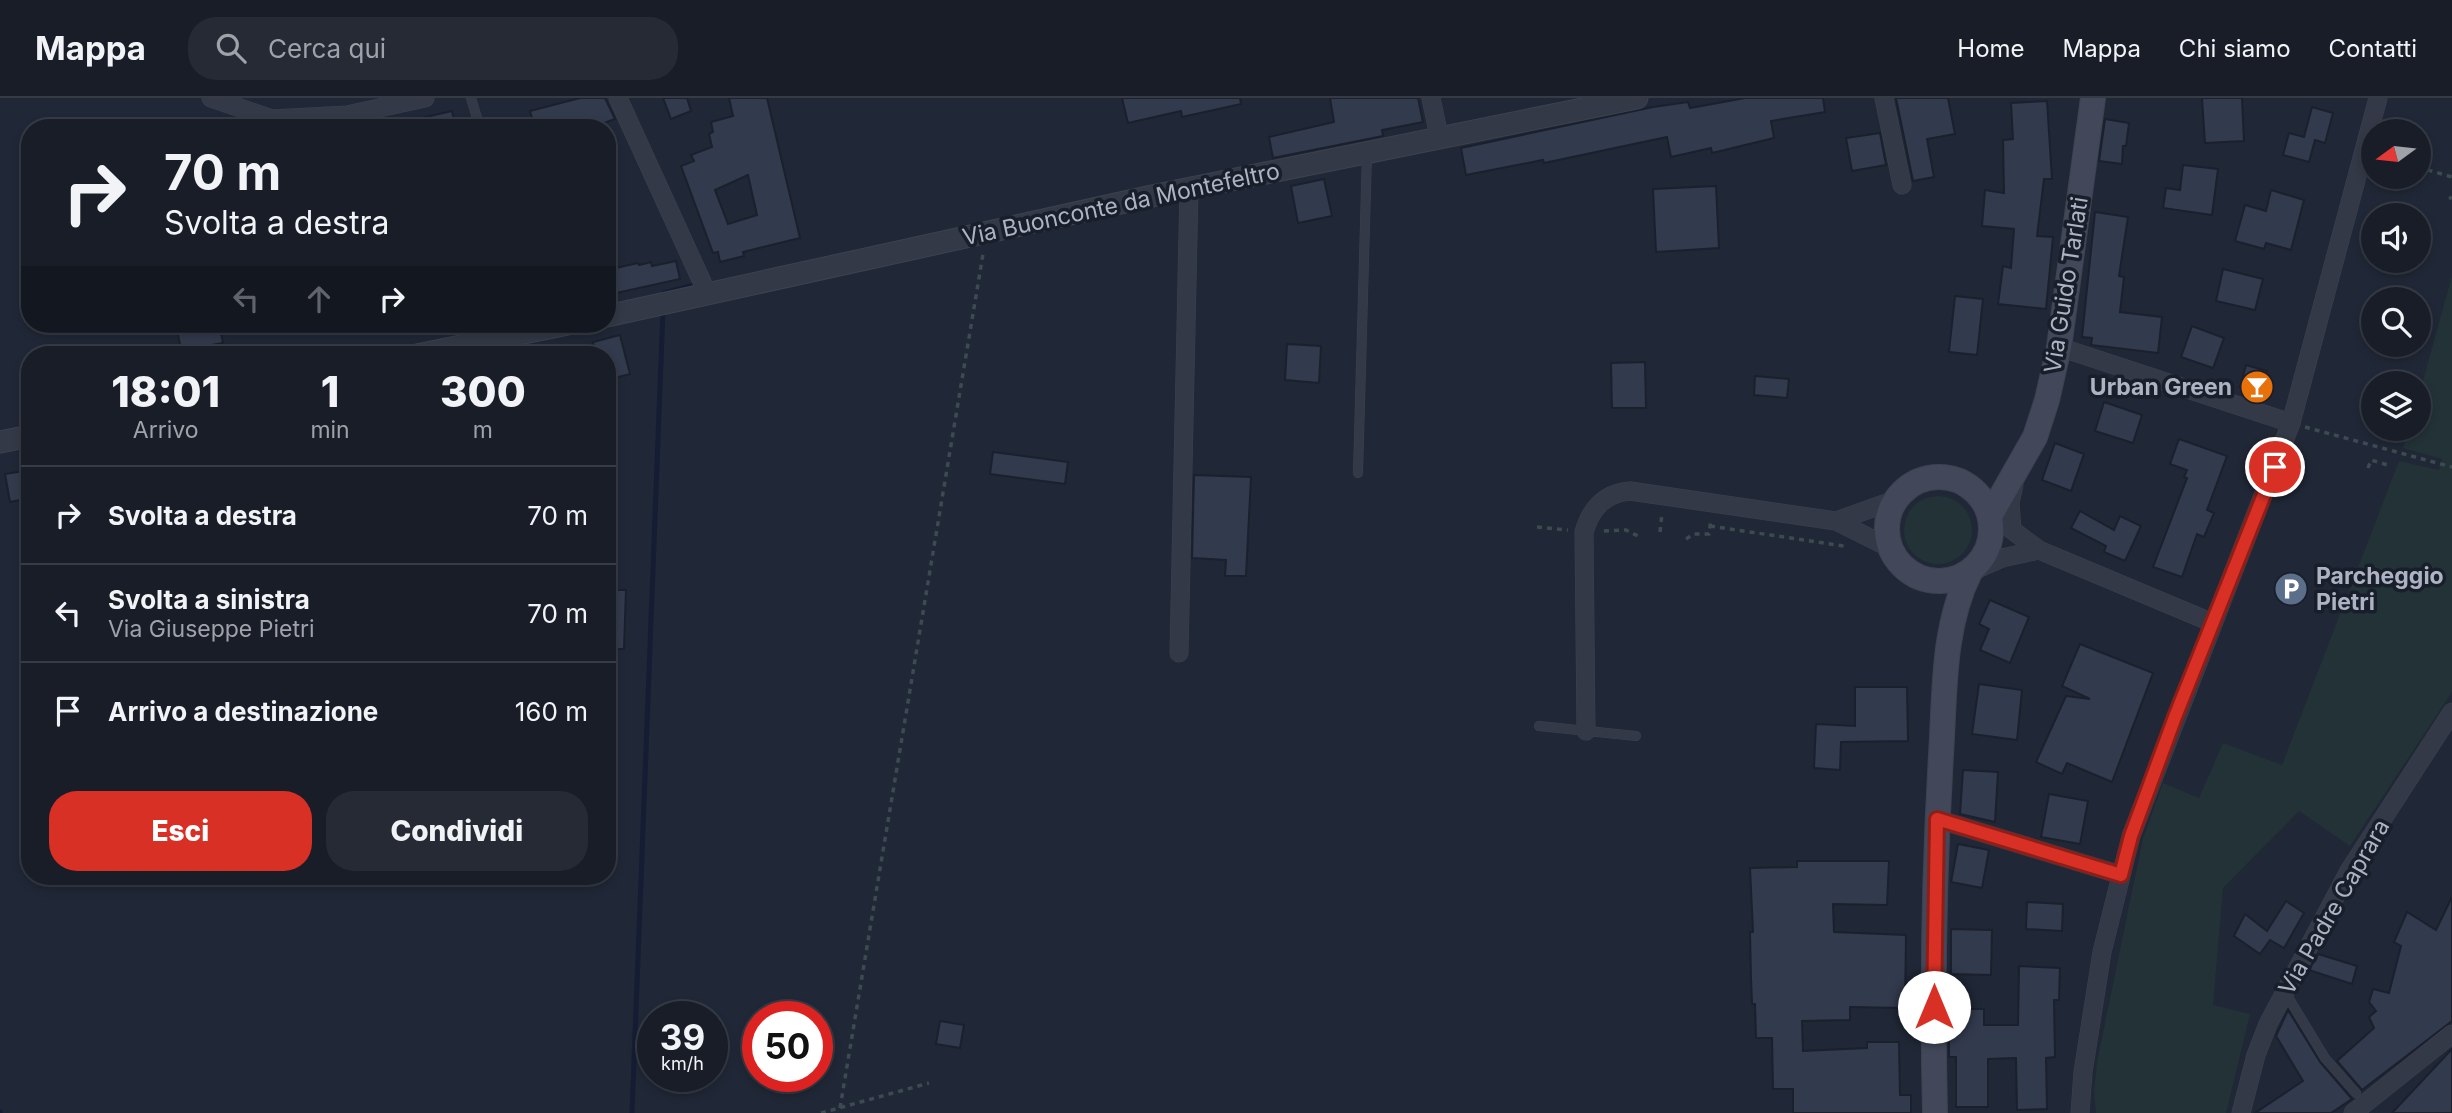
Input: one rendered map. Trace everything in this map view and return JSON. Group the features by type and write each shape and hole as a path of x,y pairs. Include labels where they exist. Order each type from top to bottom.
{"main road":[{"name":"Via Guido Tarlati","path":"1990,516 2019,467 2041,421 2059,347 2093,98"},
{"path":"1966,484 1990,481 2019,467"},
{"path":"1935,1113 1934,930 1937,819 1950,632 1959,596 1970,572 1981,561 1989,547 1992,532 1985,504 1966,484 1952,478 1936,477 1920,480 1906,488 1895,500 1888,515 1886,532 1890,548 1902,566 1920,579 1934,598 1950,632"},
{"path":"1920,579 1946,581 1970,572"}],"street":[{"path":"211,98 272,119 285,119 347,115 425,98"},
{"path":"618,98 708,295"},
{"path":"1431,98 1439,136"},
{"name":"Via Buonconte da Montefeltro","path":"616,314 1189,188 1637,98"},
{"path":"1884,98 1902,185"},
{"path":"2080,1113 2083,1072 2098,971 2131,836 2291,423 2378,98"},
{"path":"1179,653 1189,188"},
{"path":"457,346 514,333"},
{"path":"2059,347 2291,423"},
{"path":"0,442 21,438"},
{"path":"2011,530 2010,503 2019,467"},
{"path":"1586,730 1584,532 1592,511 1608,497 1625,492 1836,521 1890,548"},
{"path":"1836,521 1895,500"},
{"path":"1990,516 2039,550 2213,623"},
{"path":"1970,572 2002,558 2039,550"},
{"name":"Via Padre Caprara","path":"2241,1113 2256,1055 2285,992 2349,871 2452,712"},
{"path":"1937,819 2121,875"},
{"path":"2357,1107 2452,1034"}],"lane":[{"path":"471,98 477,119"},
{"path":"1358,473 1367,151"},
{"path":"1539,726 1636,736"},
{"path":"2285,992 2357,1107"}],"path":[{"path":"2431,171 2452,177"},
{"path":"840,1108 986,233"},
{"path":"2291,423 2452,467"},
{"path":"2368,468 2371,460 2391,466"},
{"path":"1686,539 1694,534 1709,534 1712,503"},
{"path":"1710,526 1847,546"},
{"path":"821,1113 929,1083"}],"shaded area":[{"path":"2452,276 2452,692 2350,846 2299,811 2223,888 2213,1005 2250,1014 2226,1113 2096,1113 2094,1092 2097,1062 2143,838 2163,783 2199,798 2223,743 2282,765 2399,461 2439,470 2442,459 2403,448 2405,441 2431,441 2431,371 2426,371"},
{"path":"1938,496 1951,499 1962,506 1969,517 1972,530 1969,543 1962,554 1951,561 1938,564 1925,561 1914,554 1907,543 1904,530 1907,517 1914,506 1925,499"}],"building":[{"path":"580,98 605,98 615,119 532,119 530,111"},
{"path":"663,98 687,98 691,111 671,119"},
{"path":"729,98 767,98 800,238 743,252 744,256 720,262 718,252 713,253 681,166 694,161 691,155 712,147 709,134 713,132 711,122 733,116","holes":["748,175 757,215 728,224 715,190"]},
{"path":"1122,98 1240,98 1241,104 1182,117 1181,111 1128,123"},
{"path":"1330,98 1418,98 1423,122 1382,130 1383,136 1273,158 1269,137 1334,122"},
{"path":"1745,98 1823,98 1825,112 1771,121 1774,138 1712,153 1711,148 1671,157 1667,137 1544,163 1543,160 1466,175 1461,148 1653,107 1688,102 1690,108"},
{"path":"1896,98 1948,98 1955,134 1927,139 1934,177 1913,181"},
{"path":"2202,98 2242,98 2244,141 2205,143"},
{"path":"2047,101 2052,179 2044,179 2037,236 2053,237 2046,309 1998,304 2003,266 2011,268 2014,229 1982,226 1985,190 2004,193 2003,140 2013,139 2011,103"},
{"path":"2312,107 2333,113 2325,143 2315,140 2309,162 2283,155 2289,133 2304,137"},
{"path":"452,111 454,119 417,119"},
{"path":"2105,119 2129,123 2122,164 2099,161"},
{"path":"1880,133 1886,165 1852,171 1846,138"},
{"path":"2183,165 2218,169 2212,215 2163,208 2166,188 2180,190"},
{"path":"1324,179 1332,216 1298,223 1291,186"},
{"path":"1716,186 1719,248 1656,252 1653,189"},
{"path":"2271,190 2304,200 2291,250 2266,243 2264,249 2235,241 2245,205 2266,211"},
{"path":"2095,212 2128,217 2119,276 2124,277 2120,312 2162,317 2158,353 2091,345 2092,338 2082,337"},
{"path":"676,261 680,279 616,293 616,268 651,262 652,266"},
{"path":"2223,269 2263,279 2255,310 2216,301"},
{"path":"1955,296 1983,299 1977,355 1949,352"},
{"path":"2192,326 2224,338 2213,368 2181,357"},
{"path":"178,333 221,333 223,343 205,346 180,346"},
{"path":"620,335 630,374 616,378 616,346 594,346 593,342"},
{"path":"1287,344 1321,346 1319,383 1285,380"},
{"path":"1645,362 1646,408 1612,408 1611,363"},
{"path":"2246,365 2267,371 2260,393 2240,387"},
{"path":"1755,376 1789,379 1787,398 1754,395"},
{"path":"2104,402 2142,415 2133,443 2095,431"},
{"path":"2179,439 2227,456 2207,510 2214,513 2204,537 2197,534 2182,577 2153,567 2187,478 2184,477 2187,470 2170,464"},
{"path":"2055,443 2084,454 2071,491 2042,480"},
{"path":"993,452 1068,462 1065,484 990,474"},
{"path":"21,471 21,500 10,502 5,474"},
{"path":"1194,475 1251,477 1246,576 1225,576 1226,560 1192,558"},
{"path":"2080,511 2114,530 2120,516 2141,526 2125,561 2104,552 2106,546 2071,528"},
{"path":"616,590 626,590 624,649 616,649"},
{"path":"1990,600 2029,617 2010,663 1980,650 1989,629 1979,624"},
{"path":"2080,644 2153,673 2112,782 2067,763 2062,774 2036,762 2066,696 2090,699 2062,686"},
{"path":"1979,684 2022,690 2017,740 1972,734"},
{"path":"1855,687 1907,687 1908,741 1841,742 1840,770 1814,768 1816,724 1855,726"},
{"path":"1963,770 1998,772 1995,822 1960,814"},
{"path":"2049,794 2088,801 2080,844 2041,837"},
{"path":"1958,844 1989,850 1982,888 1951,882"},
{"path":"1797,861 1889,861 1887,905 1833,904 1834,932 1906,935 1905,1008 1850,1007 1850,1020 1802,1021 1803,1051 1867,1048 1867,1042 1899,1042 1900,1095 1911,1095 1911,1113 1793,1113 1793,1089 1773,1089 1772,1038 1756,1038 1755,1004 1752,1004 1750,868 1797,867"},
{"path":"2452,897 2452,1021 2362,1090 2337,1061 2374,1028 2369,1017 2376,1011 2369,1002 2373,989 2389,993 2401,946 2394,942 2407,912 2436,930"},
{"path":"2286,901 2304,913 2284,948 2270,940 2260,954 2234,936 2245,914 2267,931"},
{"path":"2027,902 2063,904 2062,931 2026,929"},
{"path":"1951,929 1992,930 1991,975 1951,974"},
{"path":"2318,954 2357,966 2352,984 2309,970"},
{"path":"2019,966 2060,968 2059,1000 2054,1000 2055,1057 2046,1058 2047,1109 2017,1110 2016,1058 1988,1059 1988,1107 1956,1107 1956,1057 1949,1057 1949,1009 1984,1009 1984,1025 2018,1025"},
{"path":"2288,1010 2320,1062 2352,1099 2331,1113 2255,1113 2303,1081 2276,1036"},
{"path":"940,1021 964,1025 960,1048 936,1044"},
{"path":"2452,1049 2452,1113 2392,1113"}],"waterway":[{"path":"663,300 664,293 698,284"},
{"path":"632,1113 663,309"}],"place":[{"name":"Urban Green","path":"2257,387"},
{"name":"Parcheggio Pietri","path":"2291,589"}],"route":[{"path":"1934,1007 1937,819 2121,875 2131,836 2175,717 2275,467"}]}
